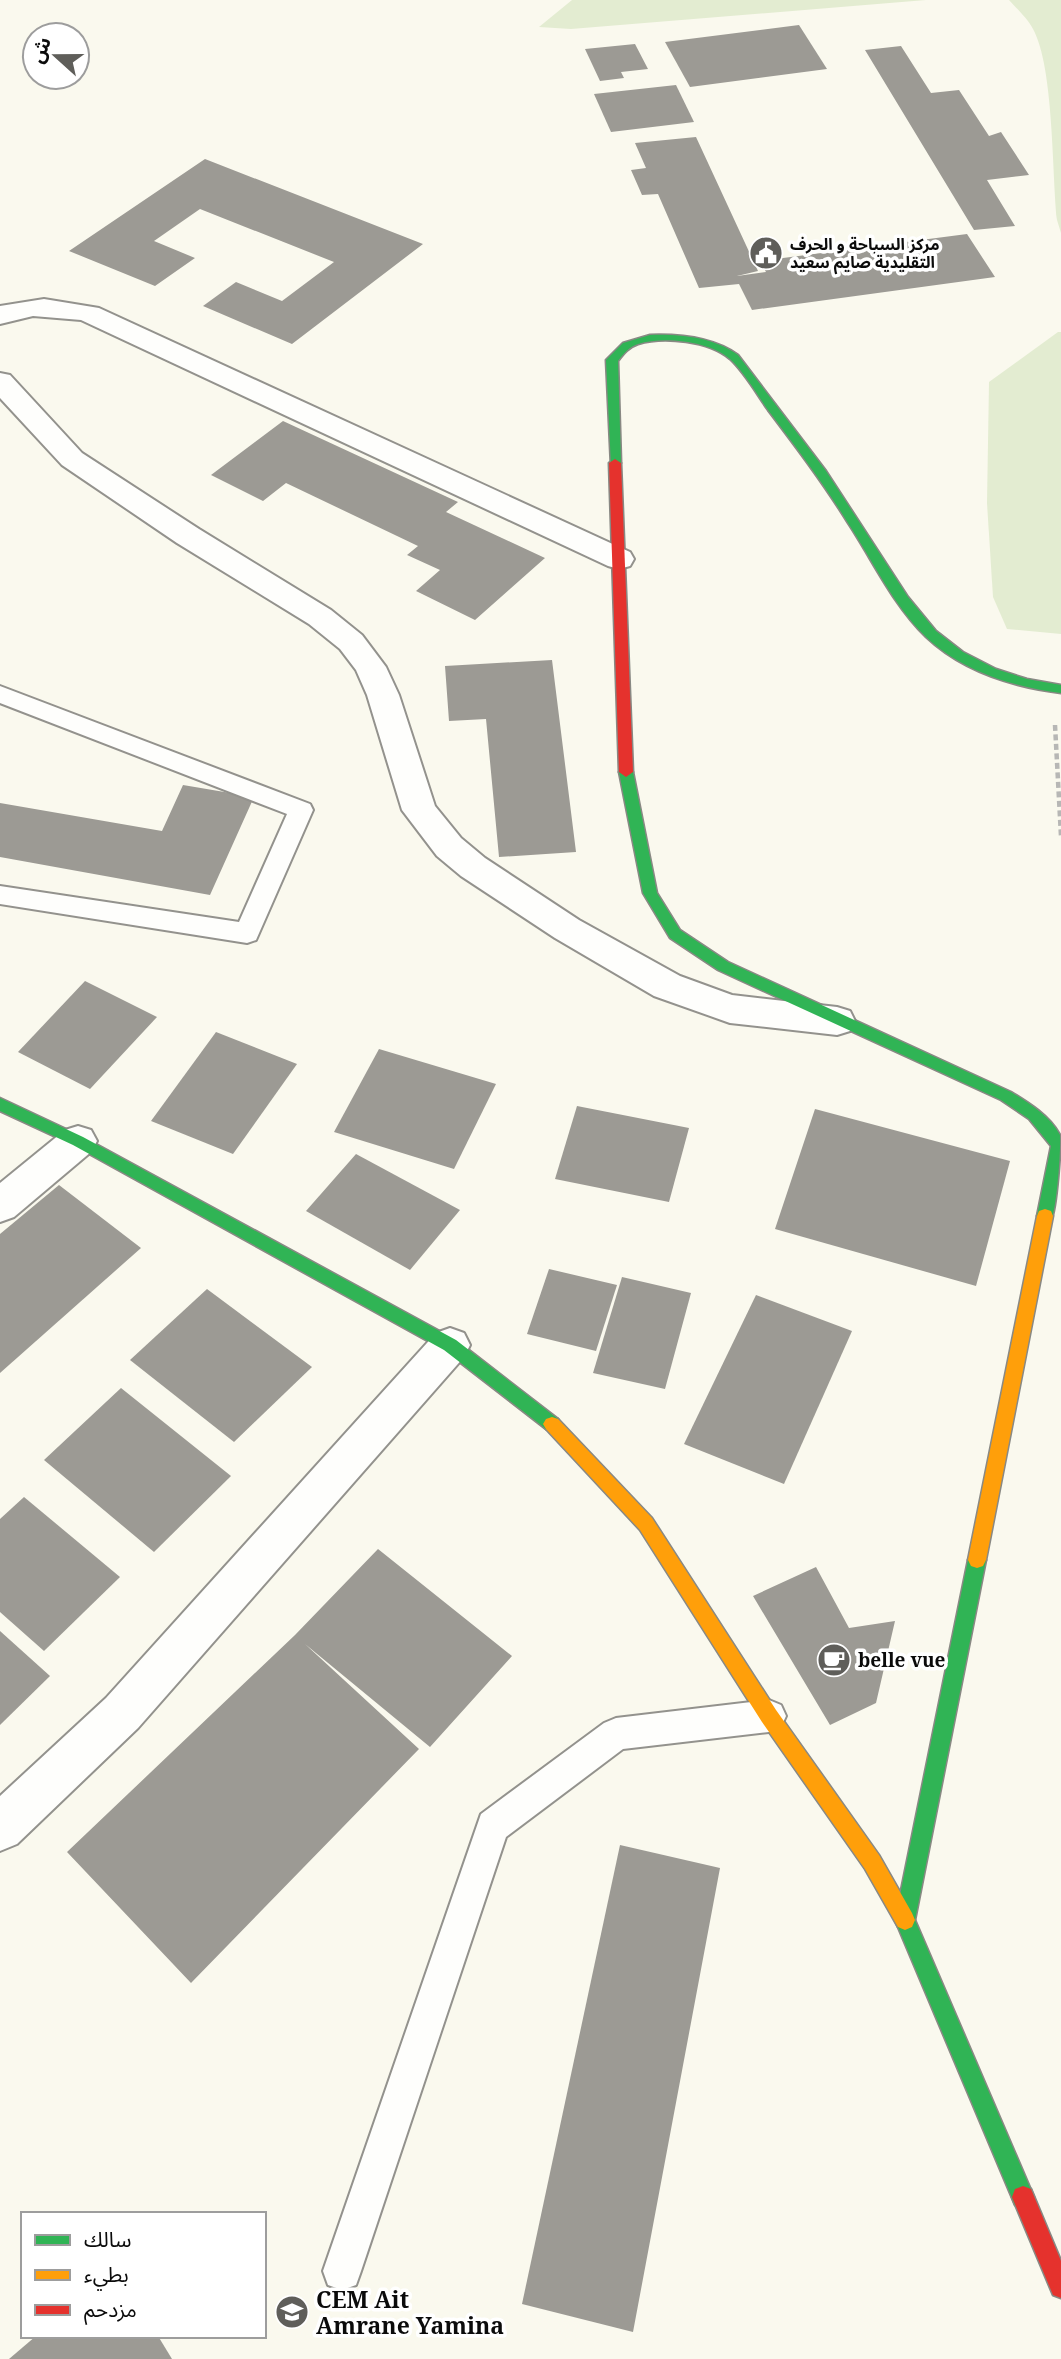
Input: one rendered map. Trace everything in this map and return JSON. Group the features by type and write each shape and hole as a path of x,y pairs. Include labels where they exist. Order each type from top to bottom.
{"street":[{"path":"1,314 24,309 59,308 89,314 619,559"},
{"path":"905,1920 1059,1144 1034,1115 1006,1096 837,1021 723,966 675,934 650,893 626,773 612,360 628,344 659,338 718,347 732,355 801,442 917,618 943,646 987,668 1059,689"},
{"path":"0,381 72,459 188,536 320,617 351,642 370,667 383,695 419,810 449,847 473,867 567,929 667,986 730,1009 837,1021"},
{"path":"0,1104 78,1141 450,1345 553,1425 646,1524 769,1716 872,1862 905,1920 1061,2287"},
{"path":"0,1206 78,1141"},
{"path":"0,1828 122,1713 450,1345"}],"lane":[{"path":"0,694 301,810 247,933 0,895"},
{"path":"342,2272 493,1826 616,1734 769,1716"}],"path":[{"path":"1059,689 1055,731 1061,836"}],"green space":[{"path":"572,0 926,0 571,29 539,27"},
{"path":"1009,0 1061,0 1061,233 1057,220 1045,68 1033,29"},
{"path":"1061,332 1061,634 1007,629 993,597 987,503 989,382"}],"building":[{"path":"799,25 827,69 690,87 665,42"},
{"path":"635,44 648,69 621,72 624,78 600,81 585,49"},
{"path":"901,46 931,93 959,90 989,136 1001,132 1029,175 987,180 1015,226 974,230 865,50"},
{"path":"676,85 694,122 611,132 594,94"},
{"path":"696,137 758,271 737,276 766,272 760,261 967,234 995,277 752,310 739,284 699,288 658,194 642,195 631,170 646,168 635,143"},
{"path":"205,159 423,244 292,344 203,306 236,282 282,301 334,262 200,209 154,241 195,258 155,286 69,251"},
{"path":"283,421 458,502 446,512 545,558 475,620 416,591 440,570 407,555 418,546 286,483 263,501 211,475"},
{"path":"552,660 576,852 499,857 486,719 449,721 445,666"},
{"path":"183,785 254,797 210,895 0,857 0,803 162,831"},
{"path":"85,981 157,1017 90,1089 18,1052"},
{"path":"216,1032 297,1064 233,1154 151,1121"},
{"path":"379,1049 496,1084 454,1169 334,1132"},
{"path":"577,1106 689,1128 669,1202 555,1179"},
{"path":"815,1109 1010,1161 976,1286 775,1229"},
{"path":"356,1154 460,1210 410,1270 306,1211"},
{"path":"59,1185 141,1248 0,1373 0,1234"},
{"path":"549,1269 617,1285 596,1351 527,1334"},
{"path":"622,1277 691,1293 665,1389 593,1373"},
{"path":"207,1289 312,1367 234,1442 130,1360"},
{"path":"756,1295 852,1331 784,1484 684,1444"},
{"path":"121,1388 231,1476 154,1552 44,1460"},
{"path":"24,1497 120,1577 44,1651 0,1612 0,1519"},
{"path":"378,1549 512,1656 430,1747 305,1644 419,1749 191,1983 67,1852 295,1635"},
{"path":"816,1567 849,1628 895,1621 876,1703 830,1725 753,1596"},
{"path":"0,1631 50,1676 0,1725"},
{"path":"620,1845 720,1868 633,2332 522,2304"},
{"path":"34,2338 159,2338 172,2359 9,2359"}],"traffic: fast":[{"path":"615,463 612,360 621,350 637,341 665,338 698,342 725,351 745,370 810,458 903,600 931,634 959,655 992,672 1027,683 1061,689"},
{"path":"626,772 650,893 675,934 723,966 1006,1096 1034,1115 1059,1145 1045,1216"},
{"path":"0,1104 78,1141 450,1345 552,1424"},
{"path":"977,1560 905,1920 1023,2197"}],"traffic: slow":[{"path":"977,1560 1045,1216"},
{"path":"552,1424 646,1524 769,1716 872,1862 905,1920"}],"traffic: jam":[{"path":"615,463 626,772"},
{"path":"1023,2197 1061,2287"}],"place":[{"name":"مركز السياحة و الحرف التقليدية صايم سعيد","path":"766,253"},
{"name":"belle vue","path":"834,1660"},
{"name":"CEM Ait Amrane Yamina","path":"292,2312"}]}
